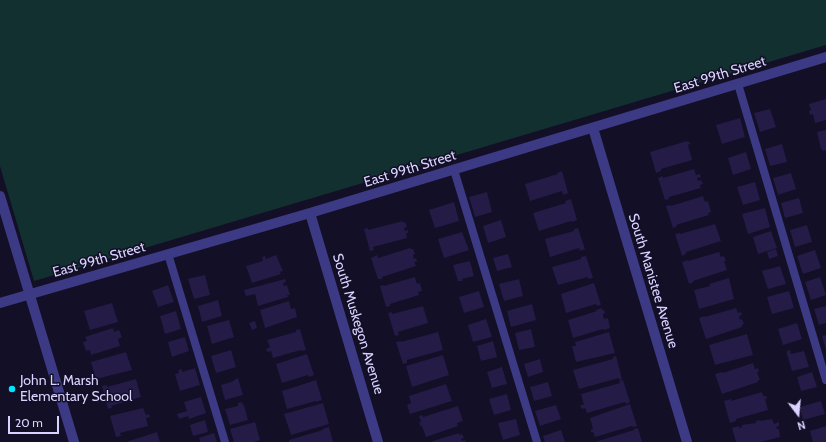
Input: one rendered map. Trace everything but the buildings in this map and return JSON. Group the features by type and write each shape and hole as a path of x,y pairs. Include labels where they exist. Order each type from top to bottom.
{"street":[{"name":"East 99th Street","path":"0,303 310,213 826,58"},
{"name":"South Manistee Avenue","path":"593,128 687,442"},
{"path":"0,196 74,442"},
{"name":"South Muskegon Avenue","path":"310,213 378,442"}],"lane":[{"path":"738,84 826,380"},
{"path":"454,170 537,442"},
{"path":"168,254 225,442"}],"green space":[{"path":"0,0 826,0 826,45 34,281 0,166"}],"place":[{"name":"John L. Marsh Elementary School","path":"12,389"}]}
